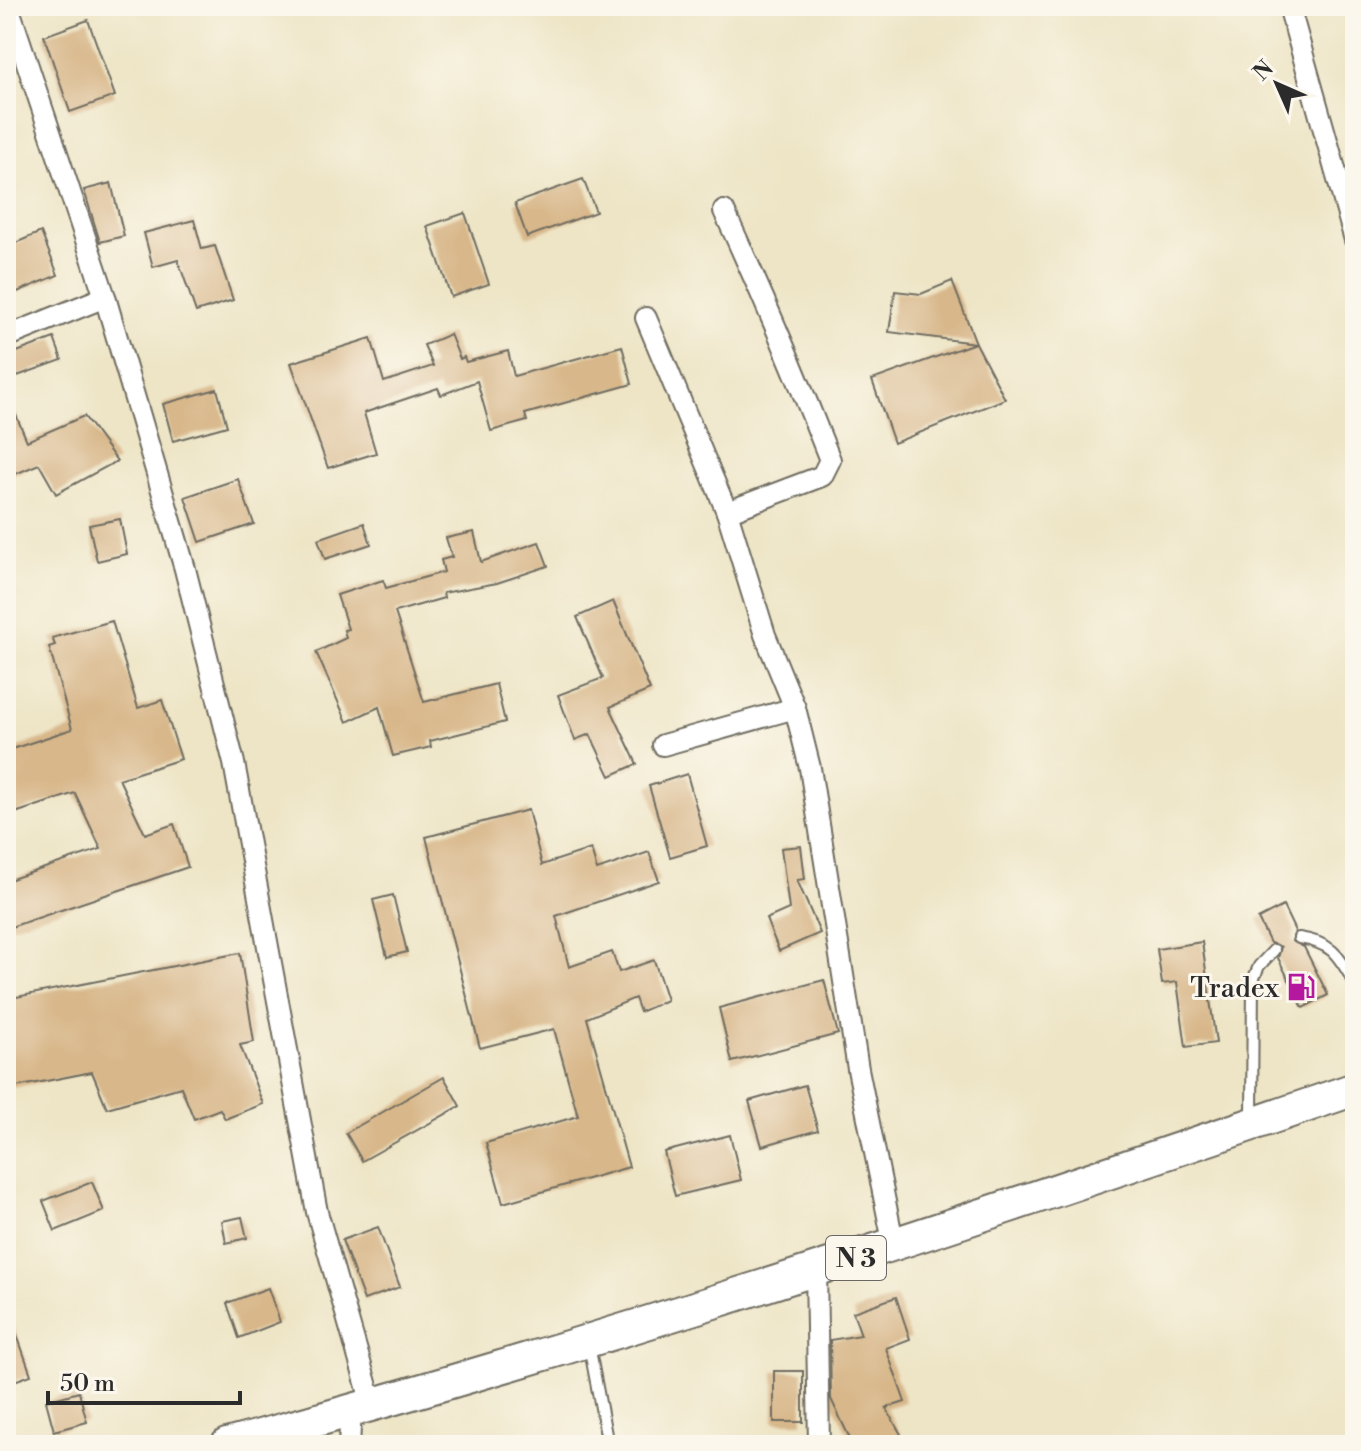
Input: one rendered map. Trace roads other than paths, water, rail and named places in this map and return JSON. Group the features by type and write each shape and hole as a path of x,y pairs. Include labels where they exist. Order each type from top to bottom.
{"highway":[{"name":"N 3","path":"227,1445 362,1408 894,1246 1355,1089"}],"street":[{"path":"8,6 12,42 105,297 185,569 234,763 317,1212 362,1408 349,1445"},
{"path":"1289,6 1355,240"},
{"path":"724,211 770,311 784,353 830,460 822,476 727,512"},
{"path":"6,337 105,297"},
{"path":"646,318 727,512 755,607 795,708 810,768 858,1069 894,1246"},
{"path":"663,745 795,708"},
{"path":"816,1270 819,1445"}],"lane":[{"path":"1299,938 1322,941 1338,955 1355,984"},
{"path":"1252,1124 1253,980 1259,966 1274,950"},
{"path":"588,1339 608,1445"}],"place":[{"name":"Tradex","path":"1301,987"}]}
